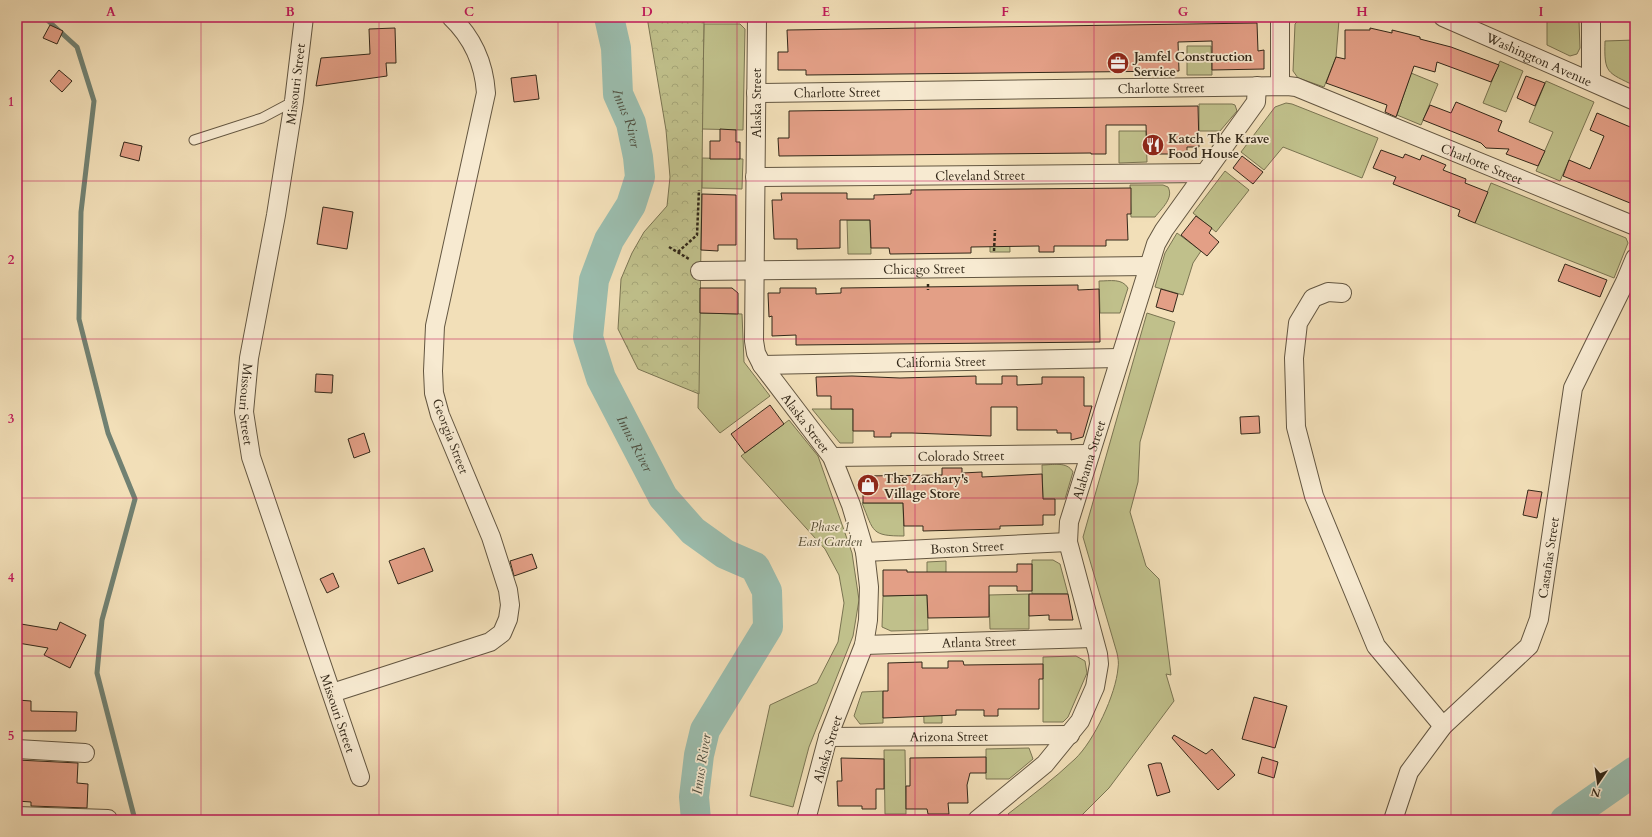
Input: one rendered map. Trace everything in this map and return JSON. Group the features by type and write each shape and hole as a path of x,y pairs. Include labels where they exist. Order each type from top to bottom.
{"street":[{"name":"Missouri Street","path":"304,17 294,101 276,216 249,358 244,412 251,457 360,777"},
{"name":"Georgia Street","path":"332,693 490,642 502,633 508,619 510,605 508,590 491,537 440,415 434,393 433,371 435,326 486,93 485,76 480,59 462,27 451,17"},
{"name":"Alaska Street","path":"757,17 754,341 756,353 762,365 832,457 851,505 865,552 869,600 864,646 828,737 806,820"},
{"path":"1280,17 1280,86"},
{"name":"Washington Avenue","path":"1443,17 1591,80 1635,101"},
{"path":"1591,17 1591,80"},
{"name":"Charlotte Street","path":"756,93 1256,86 1296,87 1635,226"},
{"name":"Alabama Street","path":"977,820 1045,764 1080,721 1088,703 1098,674 1098,654 1068,542 1068,522 1156,244 1164,230 1256,102 1256,86"},
{"name":"Cleveland Street","path":"756,177 1205,173"},
{"name":"Castañas Street","path":"1393,820 1409,772 1443,726 1529,646 1539,619 1573,388 1625,282 1635,258"},
{"name":"Chicago Street","path":"696,266 755,270 1148,266"},
{"path":"1342,292 1328,292 1313,298 1298,323 1294,358 1296,427 1314,496 1376,646 1443,726"},
{"name":"California Street","path":"762,365 1119,358"},
{"name":"Colorado Street","path":"832,457 1090,454"},
{"name":"Boston Street","path":"865,552 1068,542"},
{"name":"Atlanta Street","path":"864,646 1093,638"},
{"name":"Arizona Street","path":"828,737 1070,735"},
{"path":"17,749 85,753"},
{"path":"17,816 108,819"}],"lane":[{"path":"194,140 262,118 294,101"}],"path":[{"path":"678,252 697,236 699,190"},
{"path":"995,230 995,257"},
{"path":"668,247 678,252 696,266"}],"green space":[{"path":"647,17 704,17 699,394 638,369 618,329 621,279 632,253 644,232 667,206 670,177 666,130"},
{"path":"1301,18 1339,20 1336,57 1324,87 1298,78 1293,71 1295,24"},
{"path":"1547,21 1579,21 1580,48 1577,54 1570,56 1547,45"},
{"path":"704,24 740,24 745,29 743,130 702,129"},
{"path":"1635,40 1635,86 1618,78 1609,71 1605,60 1605,41"},
{"path":"1187,46 1211,46 1212,75 1187,75"},
{"path":"1500,61 1523,71 1506,112 1483,103"},
{"path":"1411,73 1438,84 1421,125 1397,115"},
{"path":"1546,81 1594,102 1560,181 1536,171 1553,132 1529,122"},
{"path":"1286,103 1378,138 1362,178 1283,147 1264,170 1241,152 1275,107"},
{"path":"1199,104 1232,104 1235,105 1237,111 1220,131 1199,131"},
{"path":"1119,131 1146,131 1147,162 1119,163"},
{"path":"702,158 743,159 742,189 702,188"},
{"path":"1225,171 1249,190 1216,232 1193,213"},
{"path":"1491,183 1626,238 1628,243 1614,278 1475,223"},
{"path":"1130,185 1163,185 1168,187 1168,199 1155,217 1131,217"},
{"path":"990,219 1009,219 1010,252 990,252"},
{"path":"847,220 870,220 871,254 848,254"},
{"path":"1177,233 1201,251 1193,263 1183,295 1155,287 1165,253"},
{"path":"1099,281 1119,281 1128,288 1120,313 1100,313"},
{"path":"700,313 742,314 744,362 770,396 720,433 698,408"},
{"path":"1147,313 1175,322 1140,442 1138,482 1130,512 1146,566 1159,579 1171,675 1166,674 1174,701 1109,788 1077,820 1014,820 1008,814 1059,774 1082,751 1103,716 1113,691 1118,664 1117,653 1083,537"},
{"path":"812,409 853,409 853,443 840,443"},
{"name":"Phase 1 East Garden","path":"789,420 818,456 852,553 859,600 853,636 809,747 793,807 750,796 770,705 817,683 838,642 844,603 839,575 825,549 741,456"},
{"path":"1042,465 1063,465 1067,466 1073,472 1065,499 1043,499"},
{"path":"862,503 903,503 904,536 885,535 875,530"},
{"path":"1032,560 1053,560 1060,564 1068,594 1032,594"},
{"path":"946,561 946,595 927,596 928,630 891,631 882,627 883,596 927,595 927,562"},
{"path":"1029,594 1029,629 990,629 989,595"},
{"path":"1076,656 1085,661 1087,673 1068,717 1063,722 1043,722 1043,657"},
{"path":"883,691 883,723 860,724 854,716 862,692"},
{"path":"923,691 942,691 942,723 924,723"},
{"path":"1029,748 1033,759 1009,779 986,779 986,749"},
{"path":"884,750 905,750 906,814 885,814"}],"building":[{"path":"1257,23 1258,51 1264,50 1264,69 1212,70 1212,41 1178,42 1179,71 806,75 806,70 778,70 778,52 788,52 787,30"},
{"path":"50,25 63,31 57,44 43,38"},
{"path":"395,28 396,63 386,63 387,76 316,86 321,58 370,54 369,29"},
{"path":"1370,28 1392,33 1392,30 1420,37 1420,39 1451,47 1499,65 1491,82 1437,62 1435,72 1414,66 1396,117 1385,112 1387,105 1326,83 1336,57 1345,59 1345,30 1370,30"},
{"path":"59,70 72,81 62,92 50,81"},
{"path":"536,75 539,99 514,102 511,78"},
{"path":"1526,76 1545,83 1535,106 1517,98"},
{"path":"1456,102 1502,121 1498,131 1545,151 1538,166 1506,154 1509,149 1486,148 1481,143 1423,120 1430,105 1451,113"},
{"path":"1198,106 1199,147 1187,147 1187,154 1147,154 1146,125 1106,125 1106,154 779,156 778,138 789,138 789,111"},
{"path":"1597,113 1635,129 1635,205 1563,176 1569,160 1590,169 1604,136 1590,130"},
{"path":"720,129 736,130 736,142 740,142 740,159 710,159 710,141 720,141"},
{"path":"124,142 142,146 139,161 120,156"},
{"path":"1381,150 1403,158 1405,154 1420,160 1422,155 1446,165 1443,170 1466,179 1465,183 1488,192 1475,223 1458,216 1460,210 1393,184 1396,177 1373,168"},
{"path":"1242,156 1263,172 1253,184 1233,168"},
{"path":"1131,188 1131,214 1127,214 1128,240 1106,240 1106,246 1054,246 1054,252 1039,252 1039,246 971,247 971,253 890,254 889,248 871,248 870,220 840,220 840,248 797,249 797,239 774,239 772,200 782,200 781,193 847,193 847,199 874,199 874,195 911,194 911,190"},
{"path":"702,194 736,195 736,245 718,245 718,251 701,250"},
{"path":"323,207 353,212 347,249 317,244"},
{"path":"1196,216 1212,228 1209,233 1219,242 1207,256 1181,235"},
{"path":"1565,264 1607,280 1600,297 1558,281"},
{"path":"1078,285 1078,290 1099,289 1100,342 796,345 796,335 772,336 772,316 769,317 768,293 780,293 780,288 816,288 816,294 841,293 841,288"},
{"path":"700,288 732,288 738,293 738,314 700,313"},
{"path":"1161,289 1178,294 1173,312 1156,307"},
{"path":"316,374 333,375 332,393 315,392"},
{"path":"852,376 900,378 976,376 976,384 1002,384 1002,376 1017,376 1017,385 1042,384 1042,377 1084,377 1084,406 1092,406 1083,437 1071,440 1071,433 1057,433 1057,430 1017,430 1017,407 991,407 991,436 891,433 891,437 874,437 874,431 853,431 853,409 831,409 831,396 817,396 816,377"},
{"path":"770,405 784,424 745,453 731,434"},
{"path":"1259,416 1260,433 1241,434 1240,417"},
{"path":"364,433 370,452 354,458 348,439"},
{"path":"942,468 962,468 962,473 982,472 982,477 1042,474 1043,499 1055,499 1055,515 1043,515 1043,525 1000,526 1000,529 923,531 923,526 904,526 903,503 863,503 863,476 942,475"},
{"path":"1528,490 1542,492 1537,518 1523,515"},
{"path":"424,548 433,571 398,584 389,561"},
{"path":"532,554 537,568 514,576 510,561"},
{"path":"1017,564 1032,564 1032,591 1017,591 1017,586 989,586 989,617 928,618 927,595 883,596 883,570 907,570 907,572 1017,572"},
{"path":"333,573 339,587 327,593 320,579"},
{"path":"1029,594 1068,594 1073,620 1049,620 1049,615 1029,616"},
{"path":"60,622 86,635 70,668 44,655 48,648 18,643 21,624 57,630"},
{"path":"948,661 963,661 964,665 1043,664 1043,679 1039,679 1039,709 998,709 998,716 984,716 984,710 956,710 956,715 883,718 883,691 888,691 888,663 922,662 922,668 948,668"},
{"path":"1254,697 1287,706 1275,748 1242,739"},
{"path":"17,700 31,701 31,711 77,712 76,731 17,731"},
{"path":"1174,735 1206,754 1212,749 1235,775 1218,790 1172,738"},
{"path":"986,757 986,773 970,773 967,785 968,803 948,803 949,814 928,814 927,809 906,809 906,786 910,786 910,758"},
{"path":"1262,757 1278,762 1274,778 1258,773"},
{"path":"841,758 884,759 884,789 876,789 876,809 862,809 862,806 838,806 837,781 842,781"},
{"path":"17,760 78,763 77,783 88,784 87,808 31,806 31,802 17,801"},
{"path":"1161,763 1170,792 1157,796 1148,765"}],"waterway":[{"path":"44,17 77,47 94,101 81,212 79,319 108,433 135,499 102,620 97,673 135,820"},
{"name":"Imus River","path":"609,17 616,48 618,94 631,123 638,157 640,177 631,205 609,240 594,280 588,337 601,378 663,497 693,531 725,554 755,567 767,591 768,627 705,730 699,755 694,797 696,820"},
{"path":"1565,820 1635,771"}],"place":[{"name":"Jamfel Construction Service","path":"1118,63"},
{"name":"Katch The Krave Food House","path":"1153,145"},
{"name":"The Zachary's Village Store","path":"868,485"}]}
